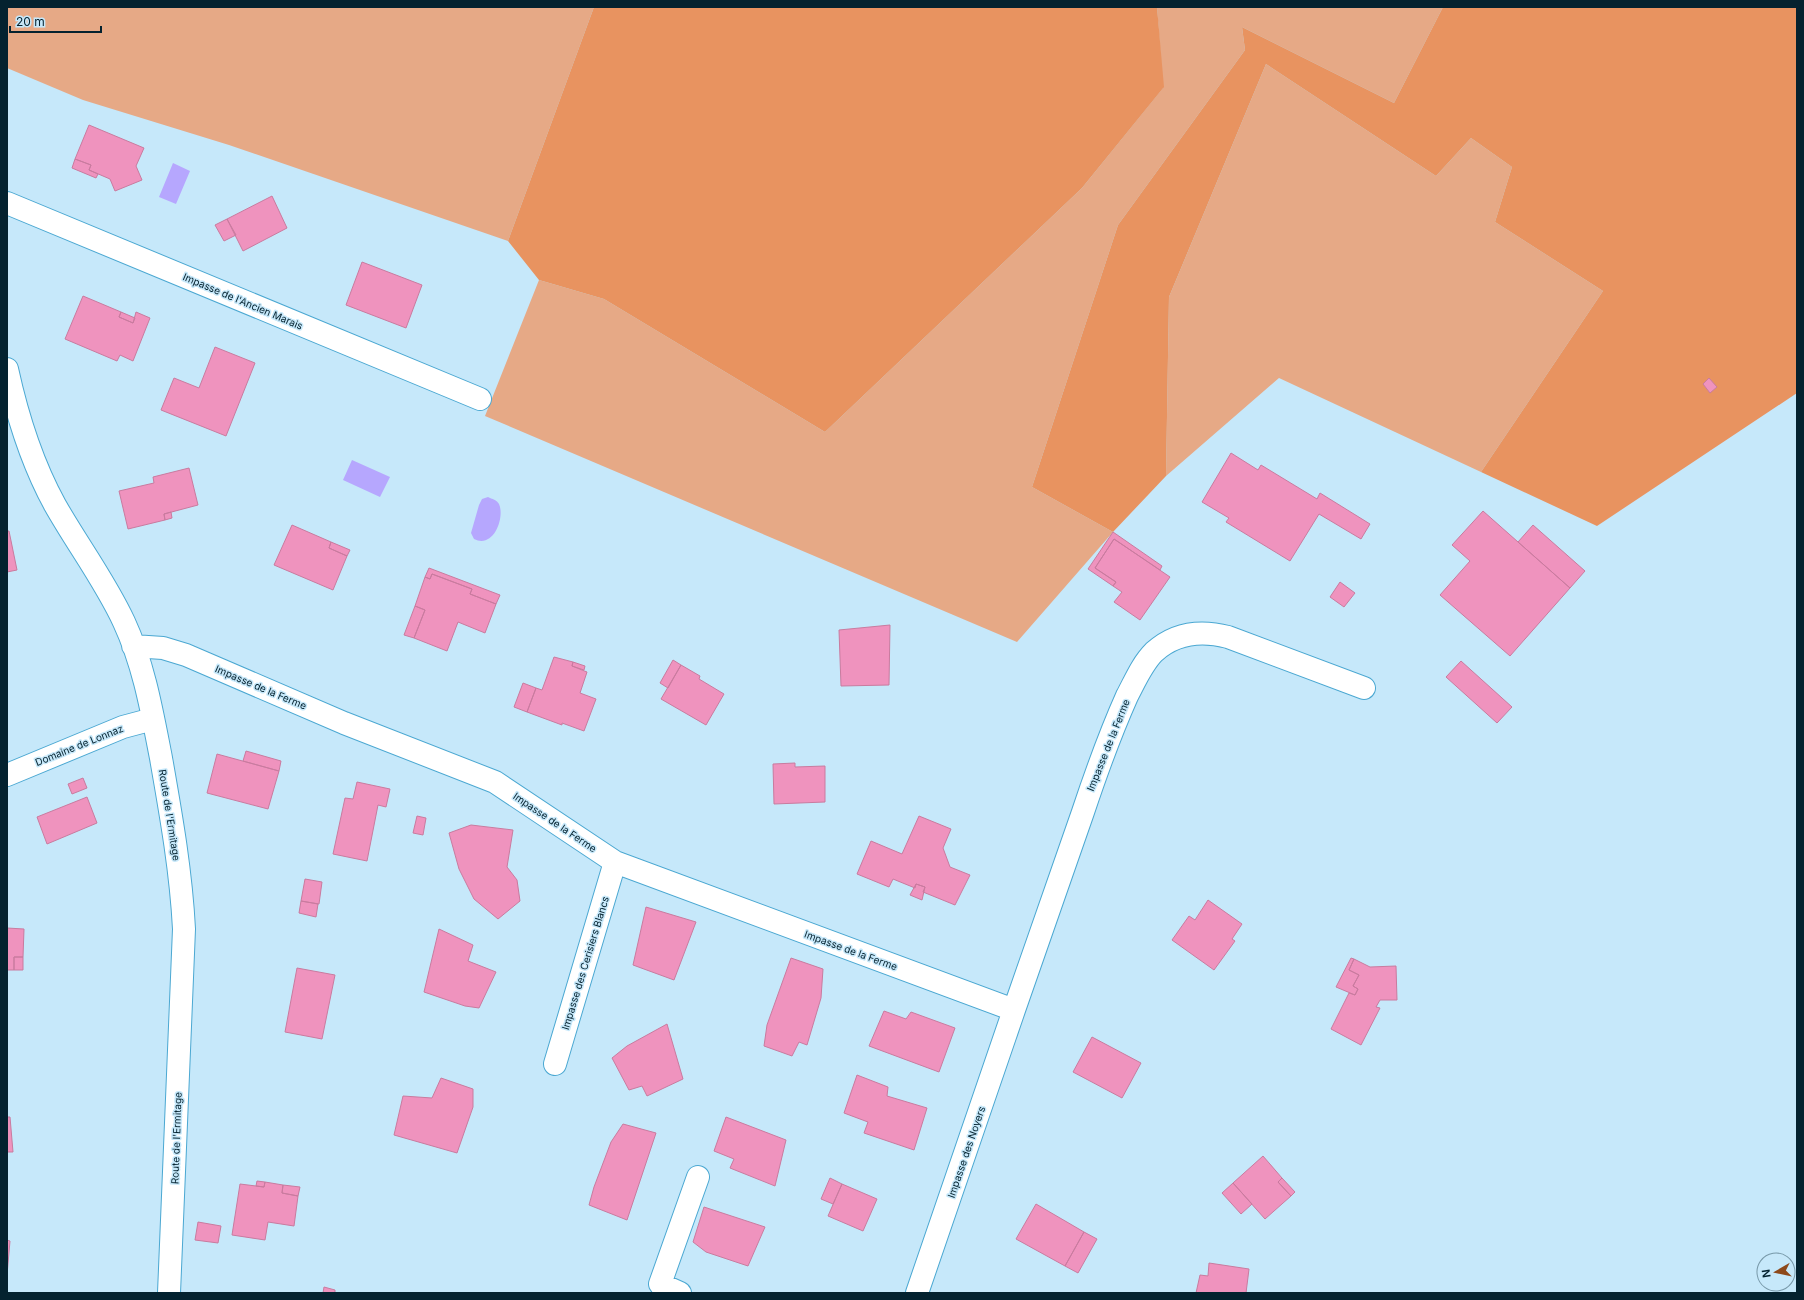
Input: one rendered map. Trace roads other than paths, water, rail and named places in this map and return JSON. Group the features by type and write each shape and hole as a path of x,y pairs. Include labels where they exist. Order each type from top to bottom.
{"street":[{"name":"Impasse de l'Ancien Marais","path":"7,203 480,399"},
{"name":"Route de l'Ermitage","path":"7,369 20,416 43,480 55,504 112,599 133,646 145,682 172,822 182,898 184,928 169,1293"},
{"name":"Impasse de la Ferme","path":"133,646 162,648 186,655 344,723 495,782 616,862 1014,1010 1110,736 1133,684 1143,667 1154,653 1165,644 1180,637 1196,633 1213,633 1228,637 1364,688"},
{"name":"Domaine de Lonnaz","path":"7,774 123,727 153,719"},
{"name":"Impasse des Cerisiers Blancs","path":"555,1064 616,862"},
{"name":"Impasse des Noyers","path":"917,1293 1014,1010"},
{"path":"680,1293 660,1284 698,1177"}]}
